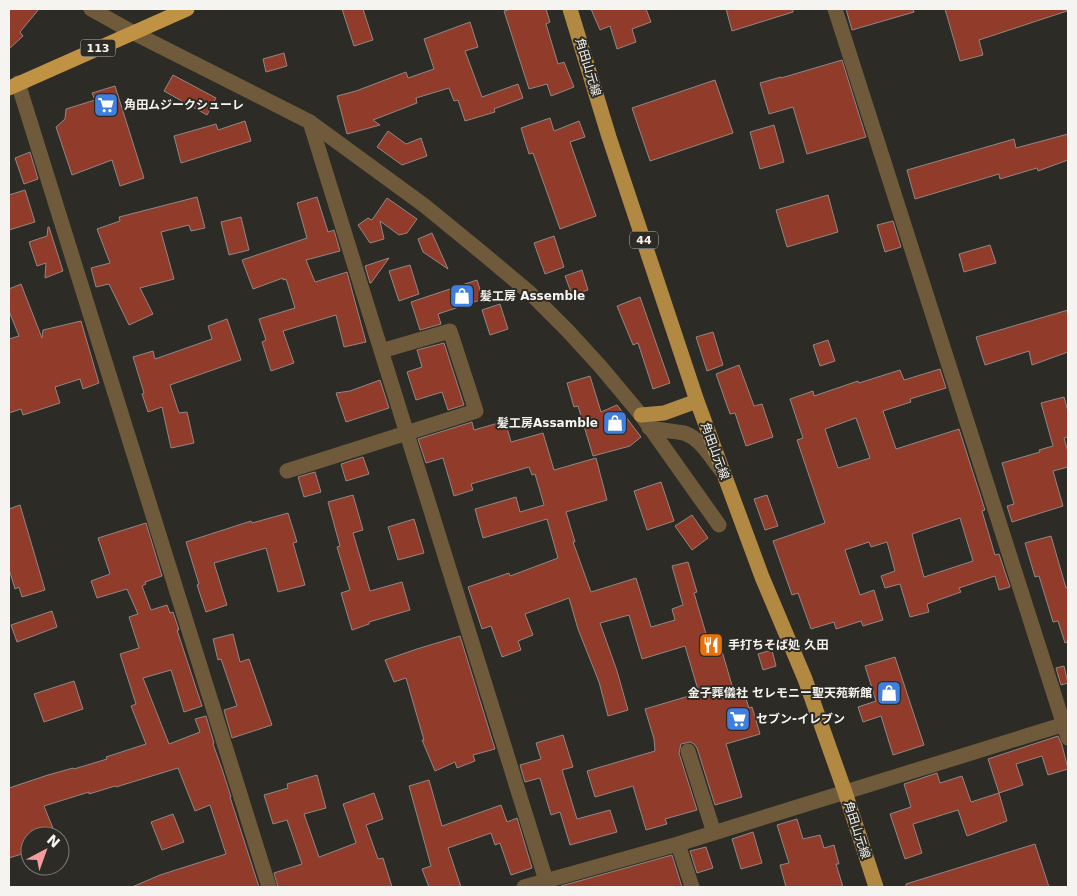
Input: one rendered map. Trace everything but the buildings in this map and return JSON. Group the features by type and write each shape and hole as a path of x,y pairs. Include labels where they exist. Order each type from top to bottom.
{"highway":[{"name":"113","path":"13,86 187,9"}],"main road":[{"name":"角田山元線","path":"570,9 610,137 721,470 762,577 805,679 876,887"},
{"path":"640,415 664,413 697,401"}],"street":[{"path":"91,9 134,33 310,122 425,206 530,293 575,338 640,415 718,525"},
{"path":"524,887 547,884 845,792 1067,728 836,9"},
{"path":"13,86 60,222 269,887"},
{"path":"310,122 547,884"},
{"path":"287,471 476,410 450,331 381,351"},
{"path":"649,428 684,433 694,438 702,445 721,470"},
{"path":"688,751 714,833"},
{"path":"678,844 692,887"}],"place":[{"name":"角田ムジークシューレ","path":"106,105"},
{"name":"髪工房 Assemble","path":"462,296"},
{"name":"髪工房Assamble","path":"615,423"},
{"name":"手打ちそば処 久田","path":"711,645"},
{"name":"金子葬儀社 セレモニー聖天苑新館","path":"889,693"},
{"name":"セブン-イレブン","path":"738,719"}]}
